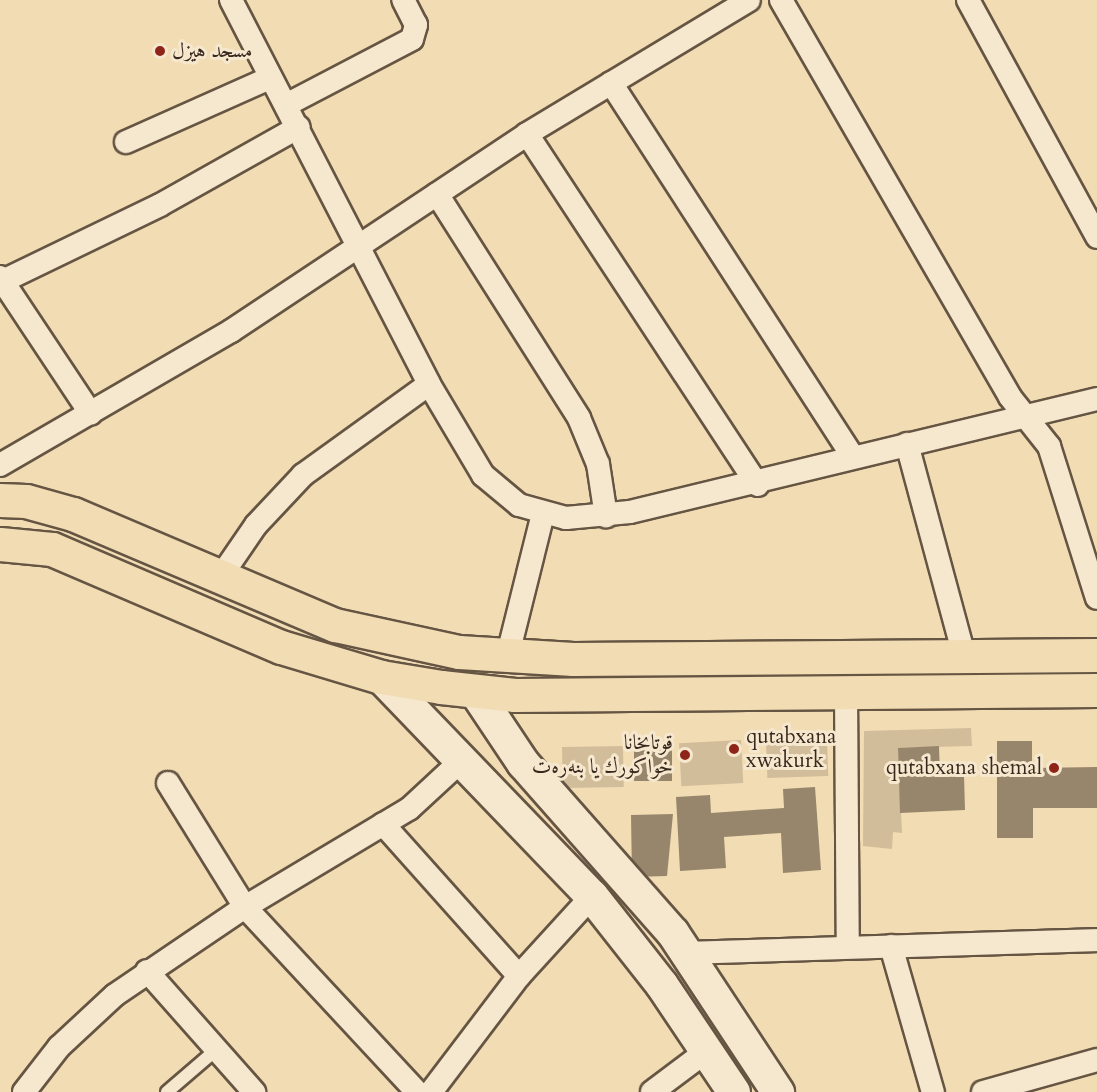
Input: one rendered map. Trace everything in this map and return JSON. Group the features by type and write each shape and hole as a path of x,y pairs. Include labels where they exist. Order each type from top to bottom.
{"main road":[{"path":"0,500 51,506 219,579 370,636 507,658 1097,655"},
{"path":"0,543 52,549 249,636 381,677 475,691 515,695 1097,690"}],"street":[{"path":"231,0 429,384 483,476 519,505 543,514 606,516 758,485 852,456 1097,399"},
{"path":"286,105 412,39 416,25 403,0"},
{"path":"0,465 91,414 358,247 725,6 749,0"},
{"path":"781,0 1025,416 1049,446 1097,598"},
{"path":"968,0 1097,237"},
{"path":"126,142 270,78"},
{"path":"611,83 852,456"},
{"path":"91,414 1,279 160,205 299,128"},
{"path":"527,134 758,485"},
{"path":"437,194 579,418 597,464 606,516"},
{"path":"219,579 256,525 303,476 429,384"},
{"path":"907,444 964,655"},
{"path":"507,658 543,514"},
{"path":"381,677 592,896 708,1050 734,1092"},
{"path":"475,691 523,763 643,894 688,953 778,1092"},
{"path":"846,692 848,947"},
{"path":"24,1092 80,1026 147,971 245,907 423,798 462,760"},
{"path":"168,783 245,907 417,1092"},
{"path":"383,824 519,976"},
{"path":"431,1092 519,976 592,896"},
{"path":"688,953 1097,940"},
{"path":"891,946 933,1092"},
{"path":"147,971 255,1092"},
{"path":"652,1092 708,1050"},
{"path":"983,1092 1096,1062"}],"lane":[{"path":"167,1092 217,1049"}],"shaded area":[{"path":"971,728 972,746 898,748 902,833 893,832 892,849 863,846 864,731"},
{"path":"741,740 743,783 681,786 679,743"},
{"path":"827,740 828,776 767,778 766,742"},
{"path":"623,746 624,787 563,788 562,747"}],"building":[{"path":"997,741 1032,741 1032,768 1097,767 1097,808 1033,808 1033,838 997,838"},
{"path":"634,746 672,746 672,781 634,781"},
{"path":"939,746 940,776 964,775 965,810 900,813 898,748"},
{"path":"815,787 821,870 783,873 781,833 724,837 726,868 680,871 676,797 710,795 711,813 784,808 783,789"},
{"path":"673,814 667,876 632,877 631,815"}],"place":[{"name":"مسجد هيزل","path":"160,51"},
{"name":"qutabxana xwakurk","path":"734,749"},
{"name":"قوتابخانا خواکورك یا بنەرەت","path":"685,755"},
{"name":"qutabxana shemal","path":"1054,768"}]}
